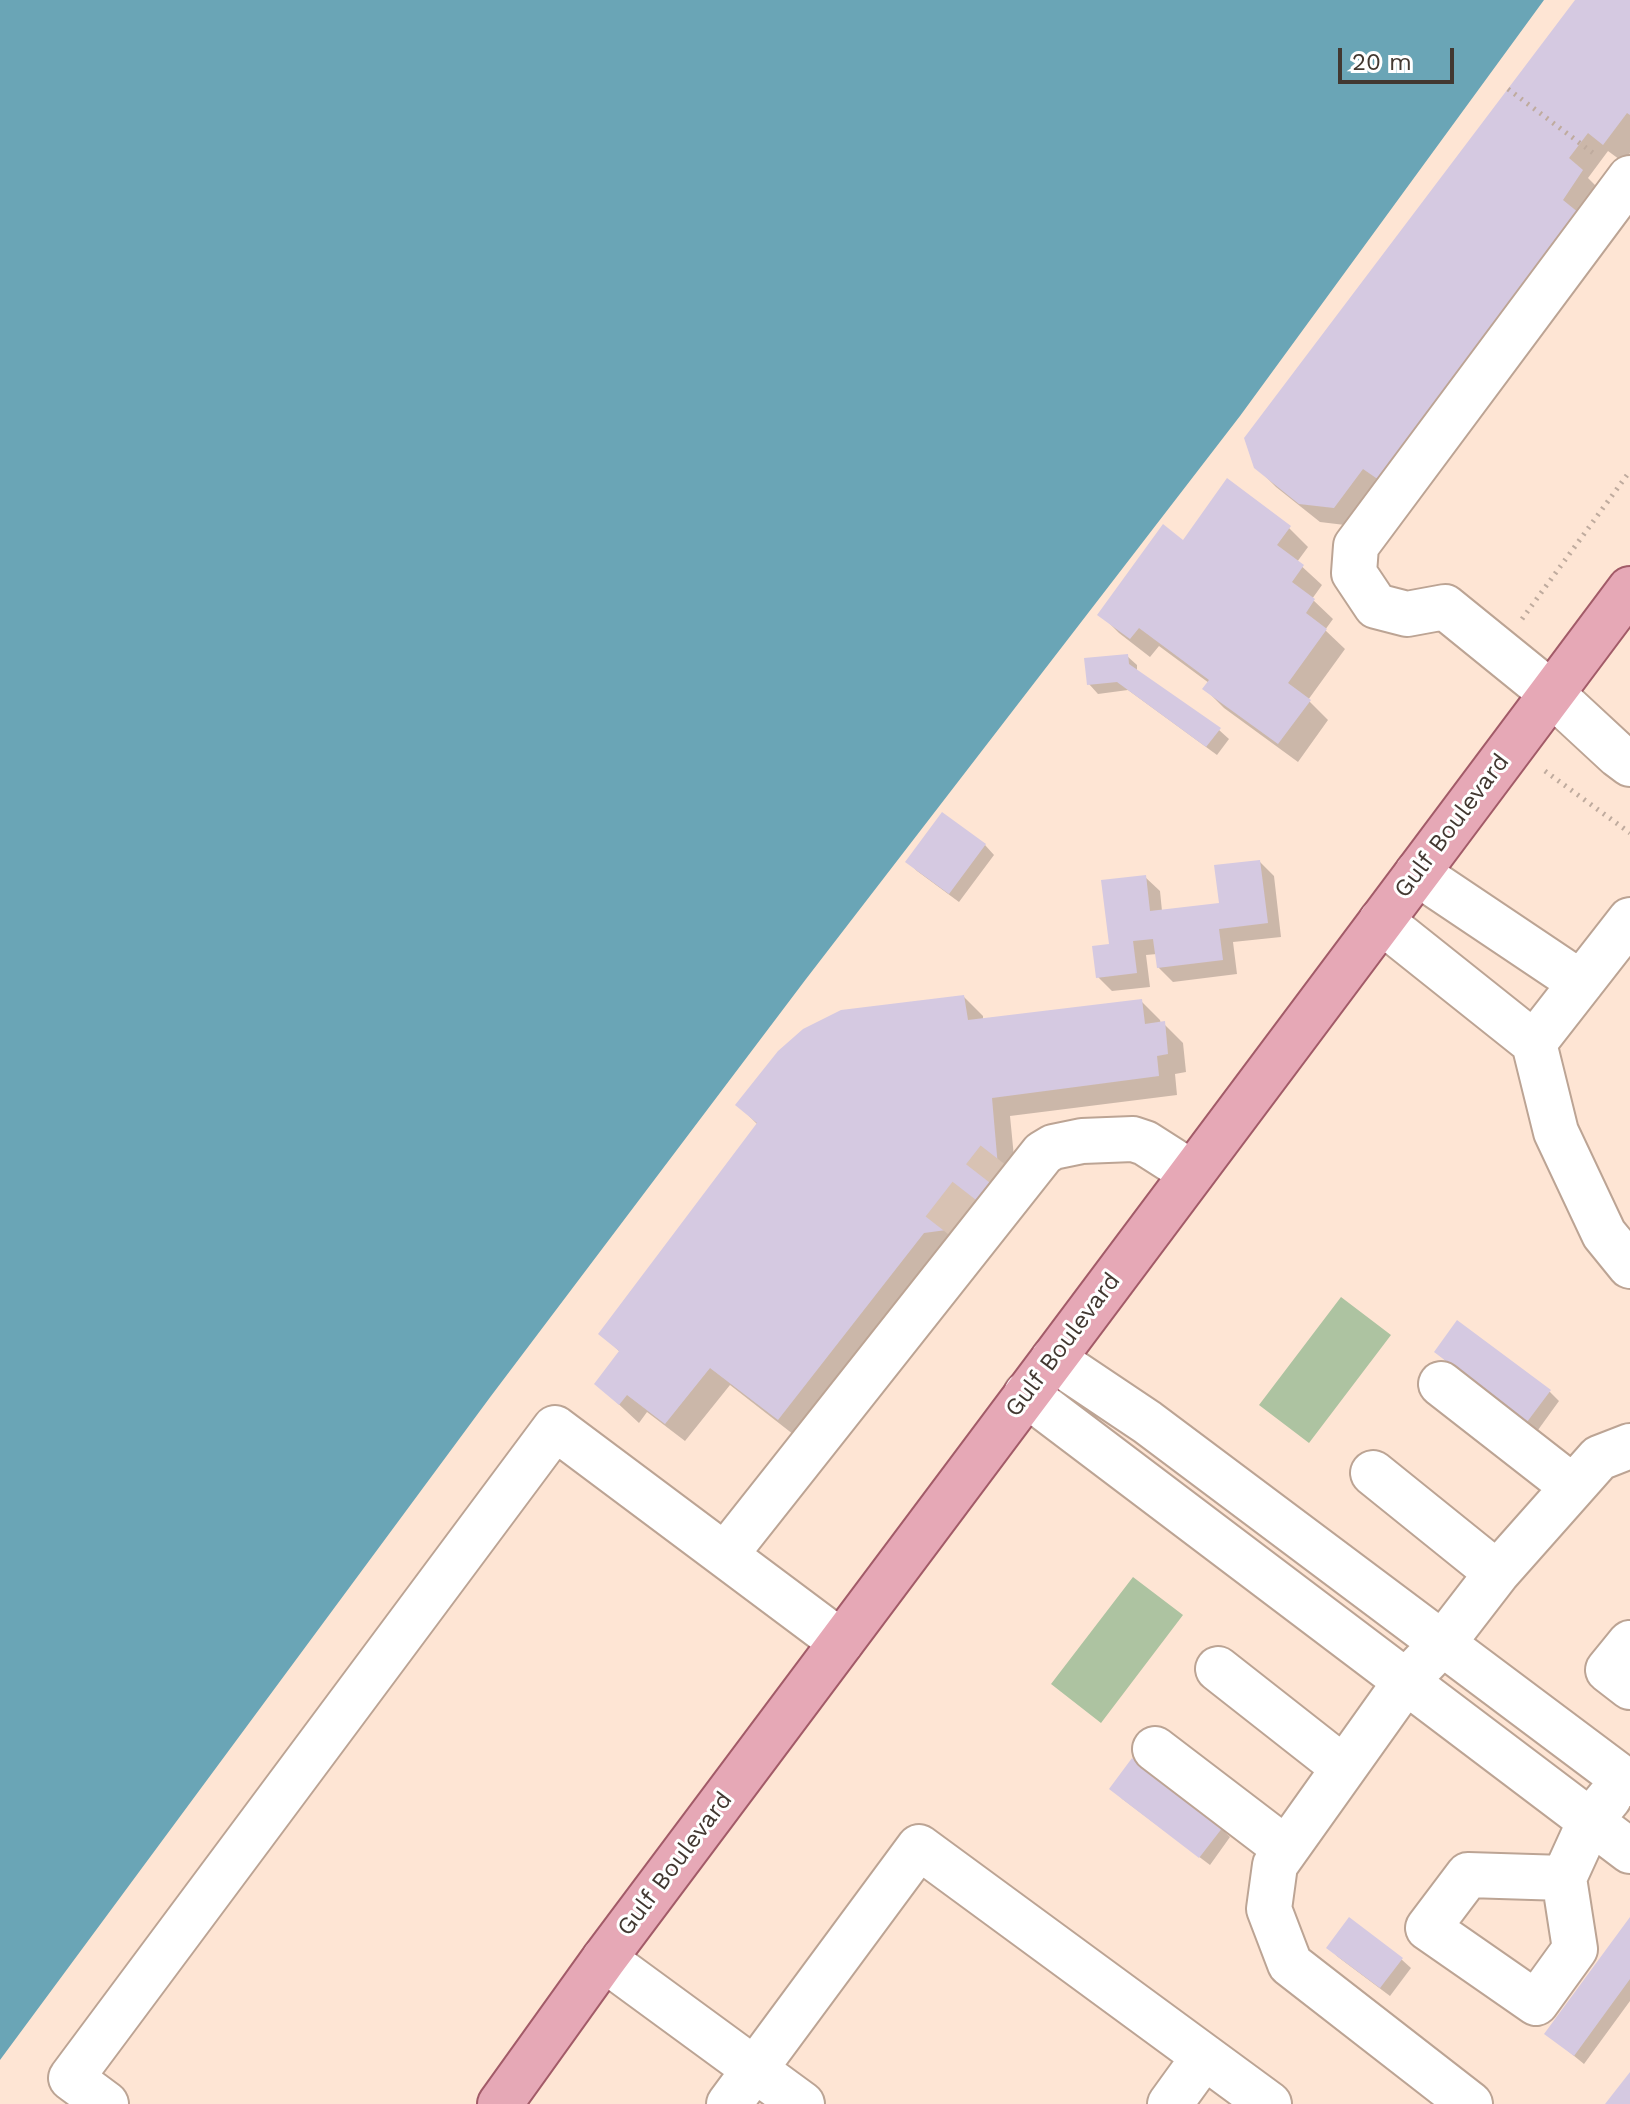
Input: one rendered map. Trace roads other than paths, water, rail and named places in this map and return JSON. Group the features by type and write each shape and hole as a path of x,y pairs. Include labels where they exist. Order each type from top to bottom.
{"main road":[{"name":"Gulf Boulevard","path":"500,2104 604,1959 1630,589"}],"lane":[{"path":"1629,179 1356,546 1354,573 1376,606 1407,614 1445,607 1551,693 1630,764"},
{"path":"1417,873 1581,983"},
{"path":"1534,1043 1630,920"},
{"path":"1381,921 1534,1043 1556,1132 1604,1234 1630,1266"},
{"path":"725,1555 947,1250 1043,1153 1053,1147 1082,1141 1133,1139 1145,1143 1192,1173"},
{"path":"998,1159 1043,1153"},
{"path":"1053,1359 1147,1422 1628,1778 1590,1821 1564,1878"},
{"path":"1441,1384 1573,1487"},
{"path":"1026,1394 1630,1851"},
{"path":"106,2104 71,2078 555,1428 841,1642"},
{"path":"1470,2104 1290,1964 1269,1909 1275,1865 1406,1681 1443,1643 1497,1573 1599,1458 1630,1446"},
{"path":"1373,1473 1497,1573"},
{"path":"1186,1515 1219,1477"},
{"path":"1275,1582 1306,1542"},
{"path":"1630,1643 1608,1670 1630,1687"},
{"path":"1218,1669 1344,1768"},
{"path":"1155,1749 1286,1849"},
{"path":"729,2104 919,1847 1269,2104"},
{"path":"604,1959 802,2104"},
{"path":"1170,2104 1204,2057"}],"water":[{"path":"0,0 1544,0 1240,416 806,979 491,1396 0,2060"}],"tunnel":[{"path":"943,1230 998,1159"}]}
